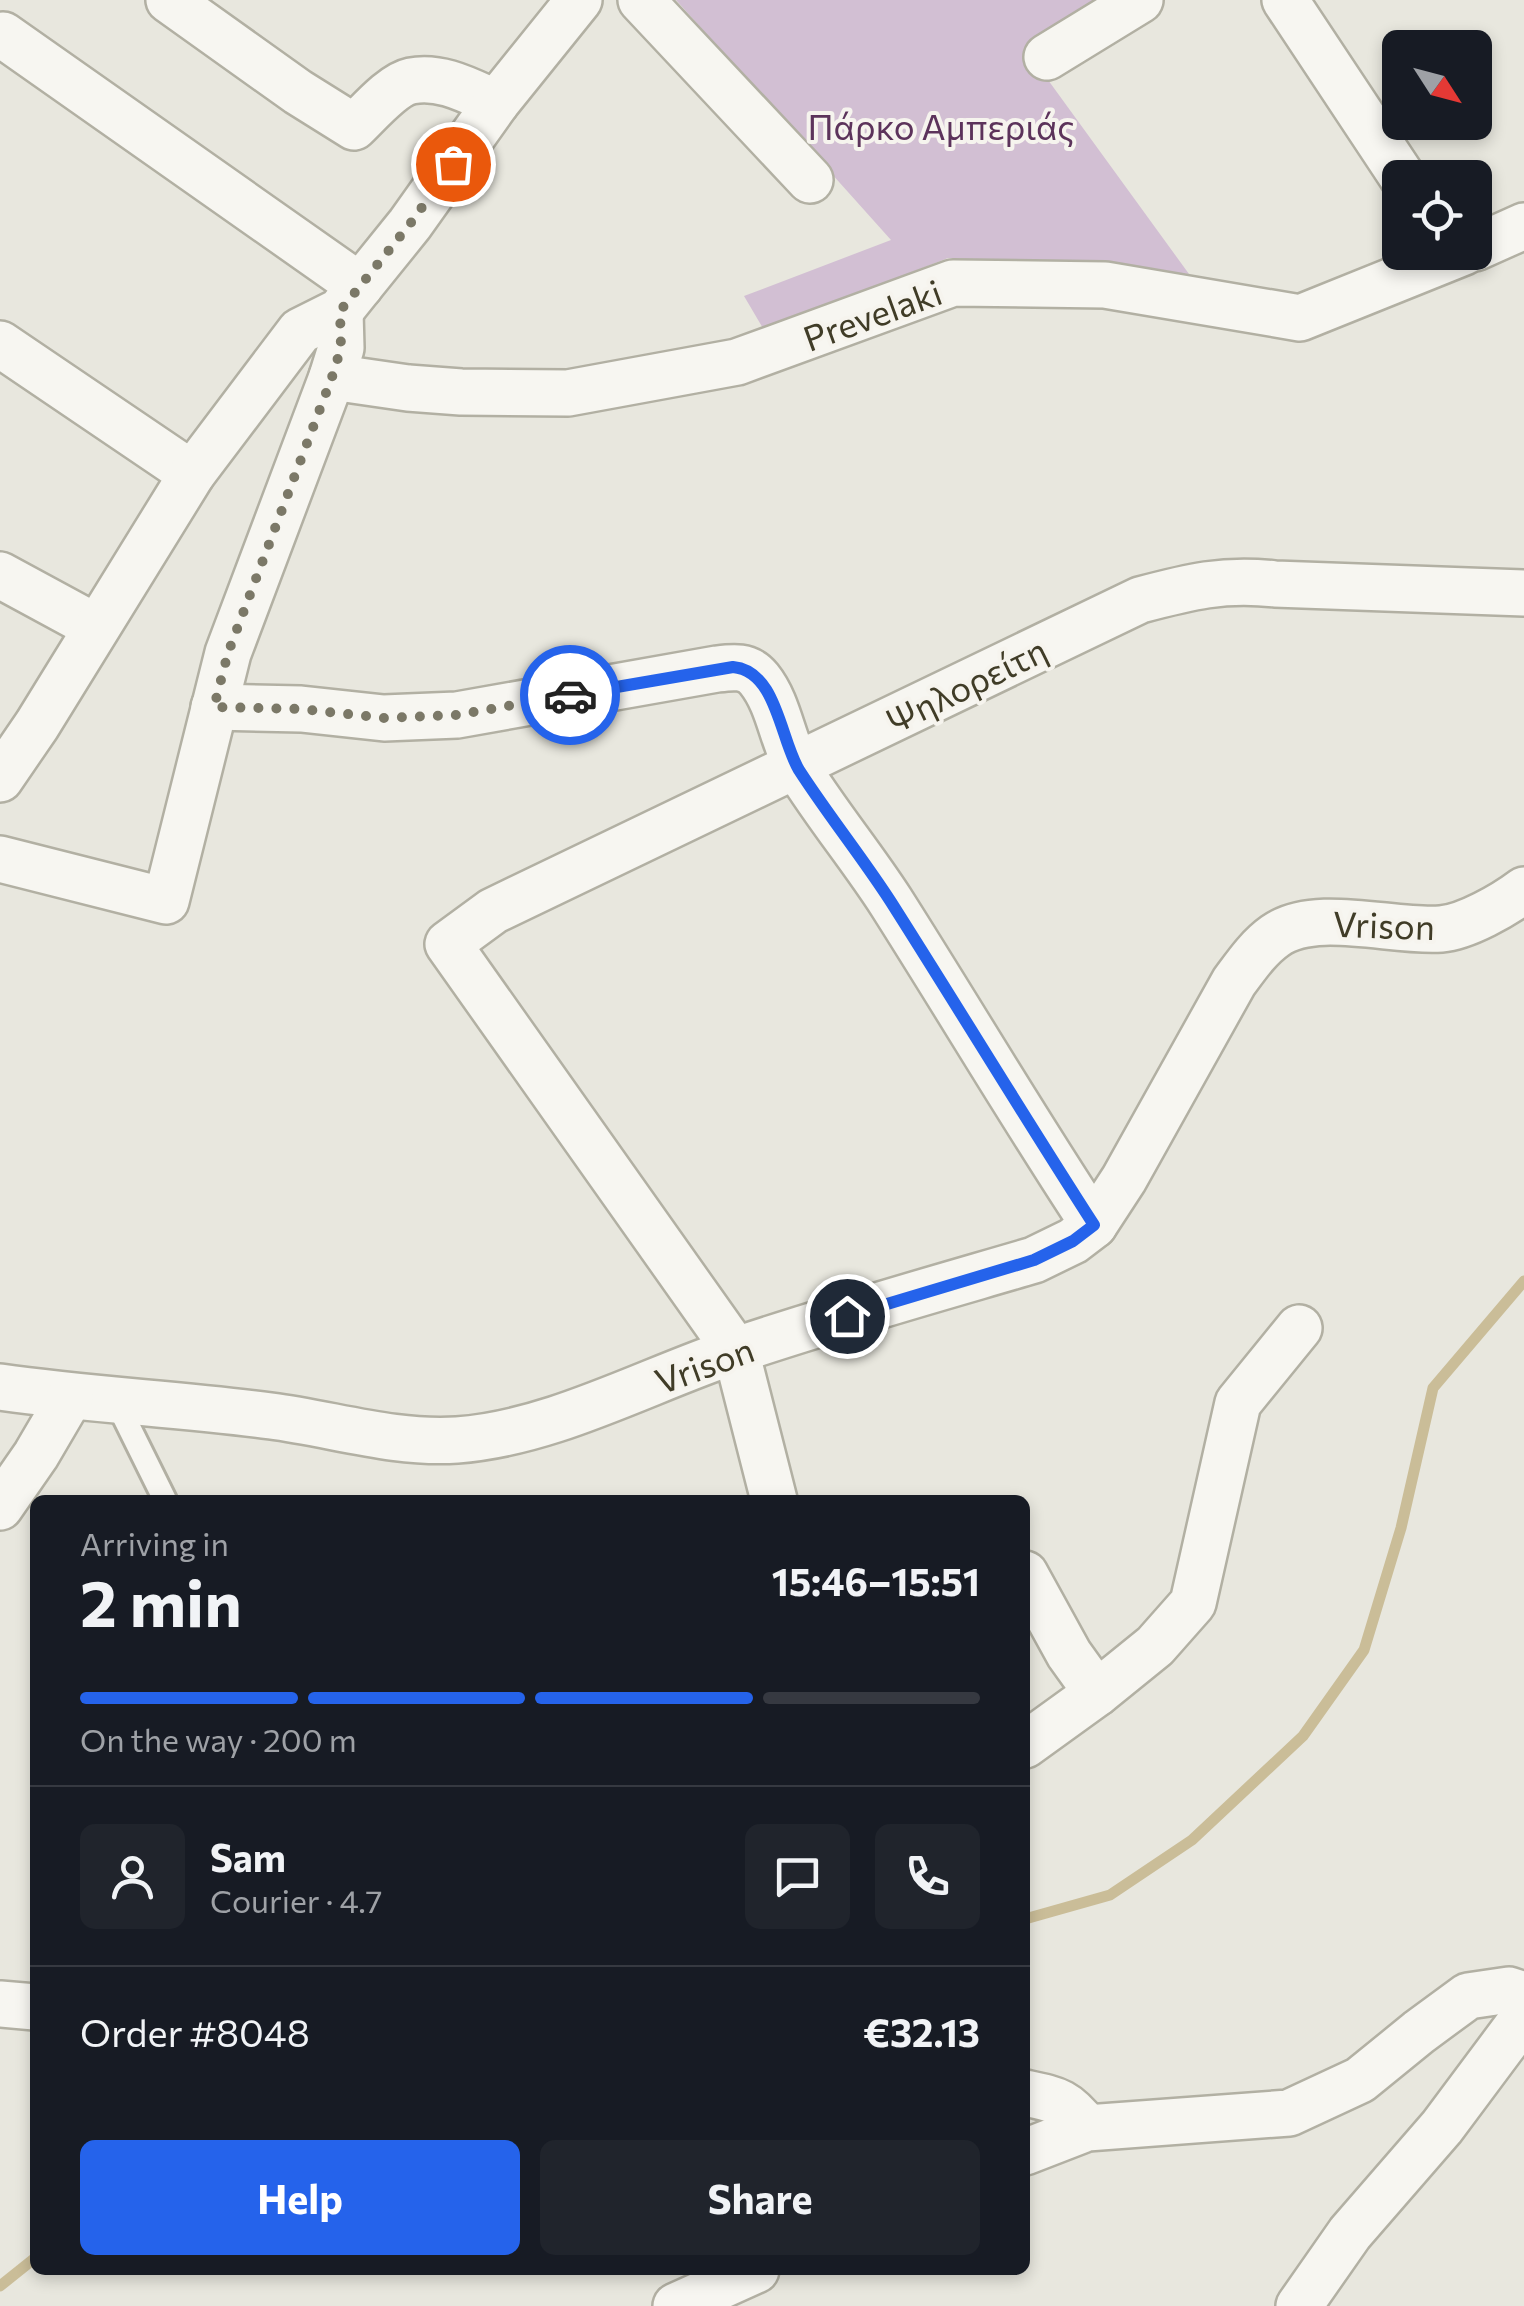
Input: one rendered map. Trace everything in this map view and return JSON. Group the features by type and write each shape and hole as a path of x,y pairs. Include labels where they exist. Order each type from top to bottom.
{"street":[{"path":"170,0 298,92 354,127 408,81 446,82 496,103"},
{"path":"0,779 192,474 300,331 350,298 578,0"},
{"path":"641,0 810,180"},
{"path":"1047,58 1140,0"},
{"path":"1285,0 1391,160"},
{"path":"3,34 350,298"},
{"name":"Prevelaki","path":"1492,240 1524,226"},
{"name":"Prevelaki","path":"332,377 462,392 568,393 737,362 953,284 1105,285 1300,318 1419,270"},
{"path":"0,859 166,902 228,653 332,377 350,298"},
{"path":"0,344 192,474"},
{"path":"0,575 96,627"},
{"name":"Ψηλορείτη","path":"736,1350 448,944 493,911 1140,600 1200,584 1247,581 1524,592"},
{"path":"214,707 301,709 384,718 457,715 717,669 743,668 754,674 773,705 796,766 889,898 1094,1225"},
{"name":"Vrison","path":"0,1387 272,1416 402,1440 459,1440 518,1430 736,1350 1034,1260 1073,1241 1094,1225 1124,1179 1234,982 1254,955 1277,934 1313,922 1444,929 1504,905 1524,890"},
{"path":"1030,1741 1154,1646 1193,1603 1238,1403 1298,1328"},
{"path":"736,1350 773,1495"},
{"path":"0,1507 70,1397"},
{"path":"1030,1583 1069,1654 1097,1693"},
{"path":"1030,2150 1087,2128 1289,2112 1360,2080 1468,1996 1509,1990 1524,1995"},
{"path":"0,2004 30,2007"},
{"path":"1298,2306 1350,2233 1442,2127 1524,2017"},
{"path":"1030,2094 1070,2108 1087,2128"},
{"path":"676,2306 745,2275"}],"lane":[{"path":"116,1401 163,1495"}],"green space":[{"name":"Πάρκο Αμπεριάς","path":"676,0 1108,0 1027,51 1189,274 948,258 764,330 744,296 891,240"}],"waterway":[{"path":"1030,1918 1110,1895 1192,1840 1303,1736 1364,1650 1401,1528 1433,1388 1524,1281"},
{"path":"0,2286 30,2262"}],"way so far":[{"path":"453,164 340,311 341,348 332,377 228,653 214,707 301,709 384,718 457,715 570,695"}],"route":[{"path":"570,695 733,667 754,674 773,705 796,766 889,898 1094,1225 1073,1241 1034,1260 847,1316"}]}
